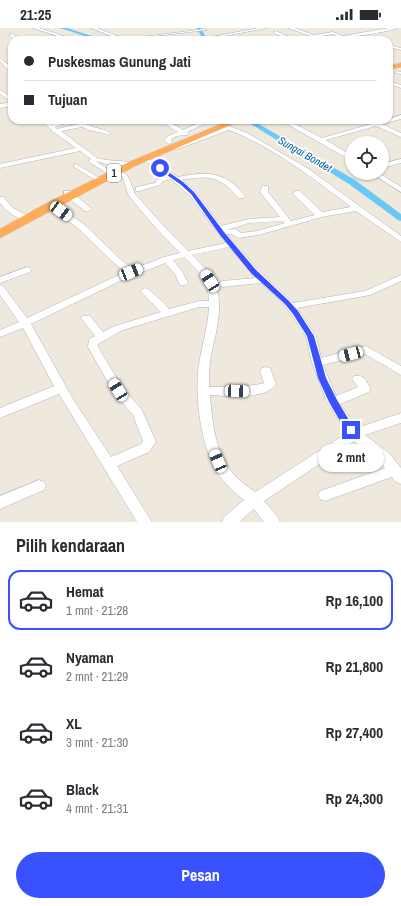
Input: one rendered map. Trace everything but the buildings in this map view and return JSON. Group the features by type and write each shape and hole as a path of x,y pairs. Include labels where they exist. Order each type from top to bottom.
{"highway":[{"name":"1","path":"0,229 185,133 220,124"},
{"name":"1","path":"120,167 146,159 225,124"},
{"name":"1","path":"0,234 30,214 52,205 69,194"}],"street":[{"path":"35,28 61,36"},
{"path":"93,28 117,36"},
{"path":"241,28 248,31"},
{"path":"223,36 265,28"},
{"path":"290,28 313,36"},
{"path":"345,36 396,28"},
{"path":"155,36 203,29"},
{"path":"261,32 280,36"},
{"path":"320,36 334,33 342,36"},
{"path":"0,58 8,65"},
{"path":"2,70 8,68"},
{"path":"0,91 8,98"},
{"path":"44,124 54,130 83,125 91,129 104,131 108,134"},
{"path":"47,124 78,149 95,159 120,167"},
{"path":"54,130 65,124"},
{"path":"169,124 185,133 199,125"},
{"path":"291,124 345,155"},
{"path":"321,140 373,124"},
{"path":"383,124 401,135"},
{"path":"386,124 401,129"},
{"path":"146,159 231,128 245,134 305,169 401,240"},
{"path":"0,166 78,149 120,167 126,177 132,194 136,199 158,226 189,253 210,281 213,291 214,304 204,366 205,391 214,452 222,471 228,479 254,500 273,522"},
{"path":"146,159 174,178 192,193 261,280 291,306 311,336 317,363 333,402 354,434 384,457 398,474 325,495"},
{"path":"389,164 401,161"},
{"path":"76,166 97,180"},
{"path":"139,189 158,184 160,180 201,174 216,176 233,187 241,196"},
{"path":"385,180 401,190"},
{"path":"265,188 264,192 288,222"},
{"path":"297,193 319,215"},
{"path":"69,194 88,209"},
{"path":"1,203 10,210 30,214"},
{"path":"52,205 82,227 117,261 131,272"},
{"path":"221,231 232,231 239,236 288,222 358,208"},
{"path":"221,231 249,221 288,222"},
{"path":"0,334 26,324 131,272 189,253 231,244"},
{"path":"168,259 179,273 183,282"},
{"path":"0,280 26,270"},
{"path":"291,306 367,293 401,278"},
{"path":"222,284 261,280"},
{"path":"0,288 26,324 61,388 145,522"},
{"path":"145,291 162,306 167,313"},
{"path":"108,464 145,448 150,442 138,413 118,390 93,347 93,342 119,328 199,304 214,304"},
{"path":"86,318 101,337"},
{"path":"317,363 366,350 401,371"},
{"path":"205,391 246,391 265,387 270,384 266,371"},
{"path":"333,402 365,389 358,378"},
{"path":"0,413 61,388"},
{"path":"229,522 254,500 354,434 401,418"},
{"path":"0,503 39,486"}],"waterway":[{"name":"Sungai Bondet","path":"62,28 89,36"},
{"path":"199,28 203,36"},
{"name":"Sungai Bondet","path":"254,124 352,182 401,218"}],"route":[{"path":"160,168 182,183 192,193 222,233 259,278 287,302 296,312 311,336 317,363 333,402 351,430"}]}
